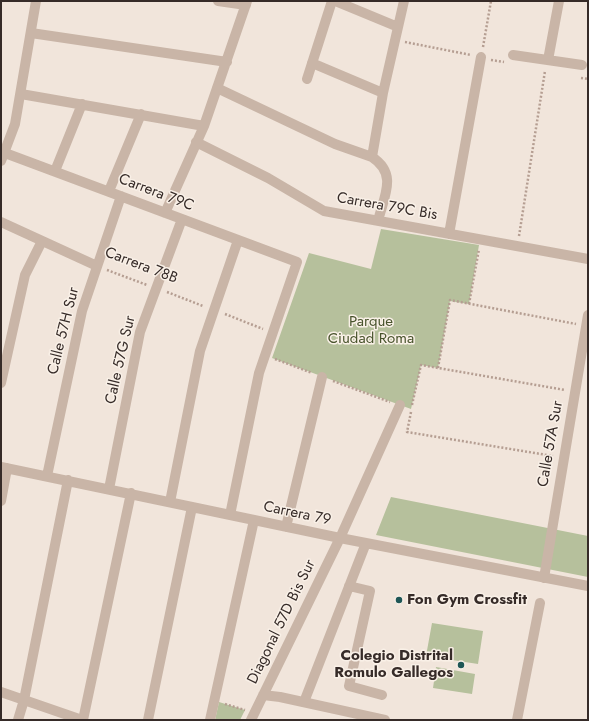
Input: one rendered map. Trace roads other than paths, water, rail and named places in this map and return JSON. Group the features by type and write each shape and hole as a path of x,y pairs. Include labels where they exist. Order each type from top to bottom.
{"street":[{"path":"3,157 14,124 21,94 36,1"},
{"path":"165,212 204,126 247,3 218,1"},
{"path":"307,79 334,1 398,27"},
{"path":"372,157 383,93 404,1"},
{"path":"548,60 558,1"},
{"path":"31,33 226,62"},
{"path":"513,55 582,65"},
{"path":"449,234 481,58"},
{"path":"312,63 383,93"},
{"path":"217,88 334,144 372,157 380,162 386,170 388,177 378,221"},
{"path":"21,94 204,126"},
{"path":"55,171 82,104"},
{"path":"109,192 141,114"},
{"name":"Carrera 79C Bis","path":"196,142 268,178 324,211 588,259"},
{"name":"Carrera 79C","path":"3,157 55,171 297,262 259,373 230,515"},
{"name":"Calle 57H Sur","path":"47,476 82,311 120,196"},
{"name":"Calle 57G Sur","path":"109,489 140,332 182,219"},
{"name":"Carrera 78B","path":"1,222 97,266"},
{"path":"170,502 200,352 238,240"},
{"path":"1,383 25,275 42,241"},
{"name":"Calle 57A Sur","path":"544,578 588,316"},
{"path":"286,527 322,377"},
{"name":"Diagonal 57D Bis Sur","path":"253,716 340,538 400,405"},
{"path":"1,501 4,467"},
{"name":"Carrera 79","path":"4,467 286,527 588,586"},
{"path":"18,720 24,700 68,480"},
{"path":"1,692 82,720 131,493"},
{"path":"148,720 192,507"},
{"path":"210,720 254,520"},
{"path":"304,702 366,543"},
{"path":"349,586 370,591 348,686 382,695"},
{"path":"518,720 540,604"},
{"path":"263,695 304,702 385,720"}],"place":[{"name":"Fon Gym Crossfit","path":"399,600"},
{"name":"Colegio Distrital Romulo Gallegos","path":"461,665"}],"park label":[{"name":"Parque Ciudad Roma","path":"371,330"}]}
